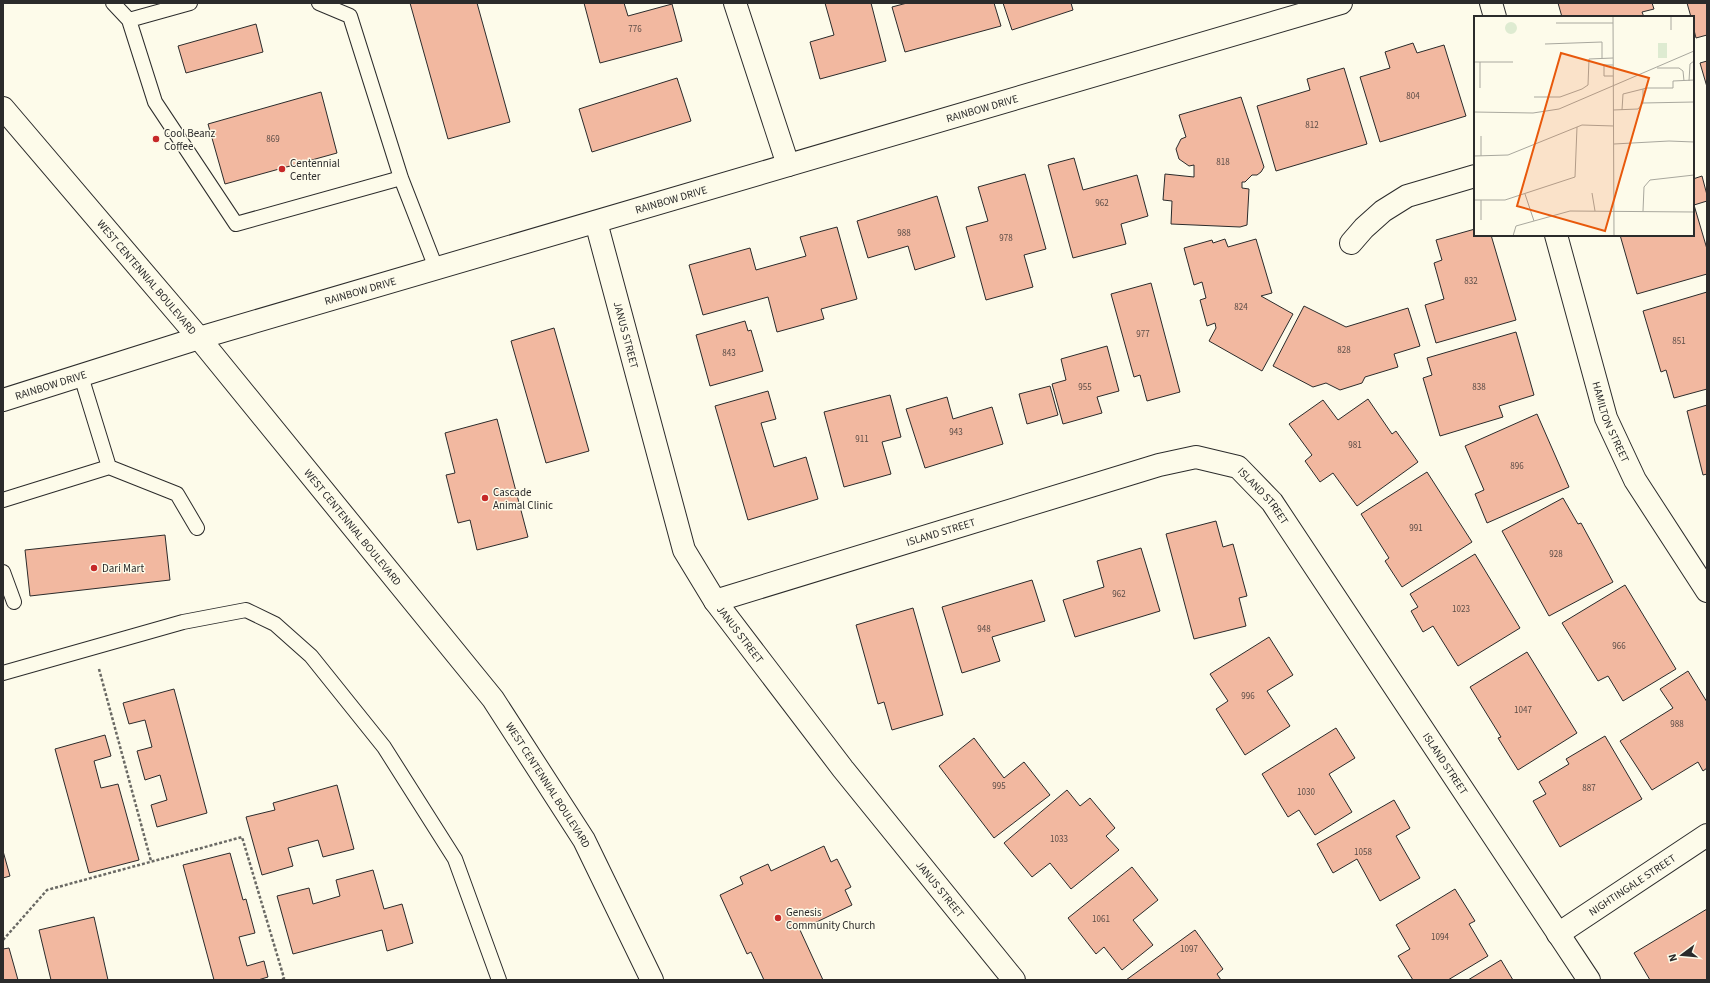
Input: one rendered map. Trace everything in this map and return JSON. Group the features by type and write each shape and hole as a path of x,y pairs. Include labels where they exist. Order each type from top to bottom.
{"street":[{"path":"735,3 788,165"},
{"name":"RAINBOW DRIVE","path":"3,400 199,338 1341,3"},
{"path":"1491,3 1495,16"},
{"name":"WEST CENTENNIAL BOULEVARD","path":"3,108 199,338 493,699 584,840 652,980"},
{"path":"1351,244 1364,228 1383,211 1407,196 1474,176"},
{"name":"JANUS STREET","path":"596,222 684,550 715,601 843,769 1014,980"},
{"name":"HAMILTON STREET","path":"1556,236 1606,418 1636,480 1707,591"},
{"name":"ISLAND STREET","path":"715,601 1159,465 1196,457 1238,467 1272,502 1589,980"},
{"name":"NIGHTINGALE STREET","path":"1558,934 1707,835"}],"lane":[{"path":"113,3 129,20 156,102 236,224 401,178"},
{"path":"129,20 190,3"},
{"path":"319,3 350,16 401,178 436,268"},
{"path":"81,376 109,467"},
{"path":"3,500 109,467 177,494 197,528"},
{"path":"3,572 14,602"},
{"path":"3,673 183,622 246,610 275,624 311,656 384,747 447,846 455,859 499,980"}],"path":[{"path":"93,648 151,862"},
{"path":"3,940 47,890 242,837 284,978 282,980"}],"building":[{"path":"410,3 477,3 510,122 448,139"},
{"path":"584,3 624,3 628,16 672,4 682,41 600,63"},
{"path":"825,3 871,3 886,61 820,79 810,42 834,35"},
{"path":"907,3 994,3 1001,26 905,52 892,7"},
{"path":"1003,3 1071,3 1073,10 1012,30"},
{"path":"1558,3 1652,3 1654,9 1642,12 1644,16 1562,16"},
{"path":"1687,3 1707,3 1707,35 1696,38 1694,30 1694,16 1691,16"},
{"path":"256,24 263,52 186,73 178,46"},
{"path":"1413,43 1417,53 1444,45 1466,116 1380,142 1360,77 1390,68 1385,52"},
{"path":"1707,61 1707,87 1700,63"},
{"path":"1344,68 1367,144 1276,171 1257,106 1310,90 1307,79"},
{"path":"677,78 691,121 592,152 579,109"},
{"path":"321,92 337,153 225,184 208,124"},
{"path":"1241,97 1264,167 1257,175 1252,175 1245,182 1242,182 1242,188 1249,189 1247,225 1240,227 1171,224 1172,201 1163,200 1165,174 1194,177 1194,165 1189,166 1179,159 1176,149 1181,139 1186,137 1179,115"},
{"path":"1074,158 1083,190 1137,175 1148,216 1121,224 1126,244 1073,258 1048,165"},
{"path":"1025,174 1046,249 1024,255 1033,287 986,300 966,227 988,221 978,187"},
{"path":"1702,176 1707,201 1694,205 1694,179"},
{"path":"937,196 955,257 915,270 908,246 868,258 857,221"},
{"path":"1694,205 1707,249 1707,274 1637,294 1620,236 1694,236"},
{"path":"837,227 857,299 821,309 824,319 777,332 768,297 703,315 689,265 750,248 756,270 806,256 800,237"},
{"path":"1474,229 1474,236 1491,236 1516,320 1436,343 1425,305 1444,299 1434,263 1442,260 1436,240"},
{"path":"1225,239 1228,247 1256,239 1272,293 1261,296 1293,314 1262,371 1209,341 1216,328 1215,323 1207,326 1200,300 1206,298 1202,282 1194,285 1184,248 1212,240 1213,243"},
{"path":"1151,283 1180,392 1147,401 1140,375 1134,377 1111,294"},
{"path":"1707,292 1707,389 1674,398 1666,370 1661,372 1643,311"},
{"path":"1304,306 1346,327 1408,308 1420,346 1394,354 1398,367 1365,377 1362,383 1340,390 1326,383 1313,387 1273,366"},
{"path":"745,321 748,331 751,330 763,371 710,386 696,335"},
{"path":"554,328 589,451 546,463 511,341"},
{"path":"1516,332 1534,395 1499,406 1503,417 1440,436 1423,378 1432,375 1427,358"},
{"path":"1107,346 1119,391 1097,397 1102,413 1063,424 1052,384 1066,380 1061,359"},
{"path":"1050,386 1058,415 1027,424 1019,394"},
{"path":"768,391 776,419 761,423 774,467 806,457 818,499 748,520 715,406"},
{"path":"890,395 901,437 882,442 891,474 844,487 824,412"},
{"path":"947,397 953,419 992,407 1003,444 925,468 906,409"},
{"path":"1368,399 1392,434 1396,431 1418,462 1357,506 1333,473 1320,482 1305,461 1312,455 1289,424 1323,400 1338,420"},
{"path":"1707,405 1707,474 1703,475 1687,411"},
{"path":"1537,414 1569,487 1487,523 1475,494 1484,490 1465,446"},
{"name":"Cascade Animal Clinic","path":"497,419 528,537 477,550 470,520 458,523 446,475 455,473 445,433"},
{"path":"1427,472 1472,542 1402,587 1385,561 1389,558 1361,514"},
{"path":"1563,498 1578,524 1581,523 1613,582 1549,616 1502,531"},
{"path":"1216,521 1223,547 1233,544 1247,596 1239,598 1246,626 1194,639 1166,534"},
{"path":"165,535 170,580 30,596 25,550"},
{"path":"1141,548 1160,611 1075,637 1063,600 1104,587 1097,561"},
{"path":"1475,554 1520,628 1458,666 1433,626 1423,632 1411,611 1418,607 1410,594"},
{"path":"1032,580 1045,621 992,637 1000,661 962,673 942,607"},
{"path":"1625,585 1676,669 1623,701 1608,676 1598,681 1562,623"},
{"path":"913,608 943,715 892,730 884,702 878,704 856,625"},
{"path":"1269,637 1293,675 1267,691 1290,726 1245,755 1216,709 1228,701 1210,674"},
{"path":"1527,652 1577,733 1518,770 1498,738 1501,737 1470,687"},
{"path":"1688,671 1707,702 1707,768 1703,771 1698,762 1652,790 1620,741 1673,708 1660,689"},
{"path":"174,689 207,813 157,827 151,805 167,800 160,775 145,780 137,751 152,747 145,720 129,724 123,703"},
{"path":"1336,728 1355,758 1329,774 1352,812 1315,835 1299,810 1288,817 1262,774"},
{"path":"105,735 111,756 94,761 101,788 118,784 139,860 89,873 55,749"},
{"path":"1605,736 1642,799 1560,847 1533,801 1546,794 1539,782 1569,764 1566,759"},
{"path":"974,738 1004,778 1024,762 1050,795 994,838 939,766"},
{"path":"337,785 354,849 323,857 318,840 288,848 293,866 262,875 246,817 275,810 273,803"},
{"path":"1067,790 1080,806 1090,798 1115,828 1106,836 1119,850 1071,889 1050,863 1032,877 1004,843"},
{"path":"1394,800 1410,828 1396,836 1420,878 1380,901 1357,859 1333,873 1317,844"},
{"name":"Genesis Community Church","path":"824,846 831,862 837,859 851,887 845,890 852,905 800,930 823,980 764,980 751,952 747,954 720,895 743,884 740,877 768,864 771,871"},
{"path":"3,851 10,876 3,878"},
{"path":"230,853 243,900 246,899 255,933 239,937 247,966 264,961 268,977 258,980 214,980 183,865"},
{"path":"1132,867 1158,900 1133,920 1153,945 1122,970 1104,947 1096,954 1068,918"},
{"path":"373,870 384,909 402,904 413,943 387,951 382,930 293,954 277,896 309,888 313,904 340,896 336,880"},
{"path":"1455,889 1475,921 1469,924 1488,956 1448,980 1413,980 1398,956 1410,949 1396,925"},
{"path":"1707,909 1707,980 1650,980 1634,953"},
{"path":"94,917 108,980 51,980 39,930"},
{"path":"1195,930 1223,969 1217,974 1221,980 1126,980"},
{"path":"9,948 18,980 3,980 3,949"},
{"path":"1501,960 1513,980 1468,980"}],"place":[{"name":"Cool Beanz Coffee","path":"156,139"},
{"name":"Centennial Center","path":"282,169"},
{"name":"Cascade Animal Clinic","path":"485,498"},
{"name":"Dari Mart","path":"94,568"},
{"name":"Genesis Community Church","path":"778,918"}]}
